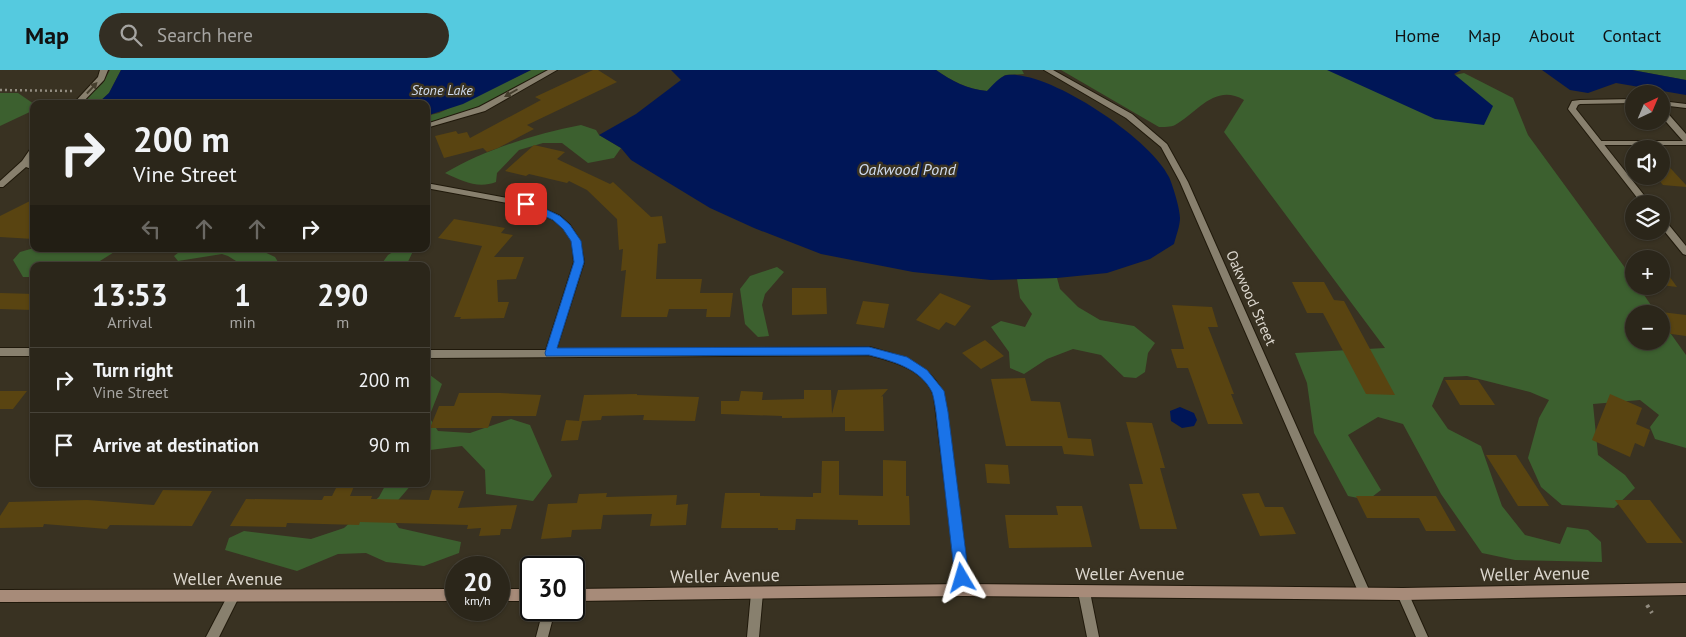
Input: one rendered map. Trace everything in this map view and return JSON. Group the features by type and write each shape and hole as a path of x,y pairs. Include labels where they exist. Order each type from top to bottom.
{"street":[{"path":"81,100 101,78 104,70"},
{"path":"430,125 482,109 554,70"},
{"name":"Oakwood Street","path":"1048,70 1129,116 1164,146 1184,182 1364,592"},
{"path":"1625,101 1580,102 1574,103 1572,109 1640,195"},
{"path":"1670,104 1686,106"},
{"path":"1670,122 1686,139"},
{"path":"1599,143 1686,143"},
{"path":"0,185 25,163 30,156"},
{"path":"25,163 30,166"},
{"path":"430,186 526,204 557,218 567,227 576,241 579,262 550,353"},
{"path":"1670,232 1686,252"},
{"path":"430,354 869,351 903,360 923,373 938,391 964,590"},
{"path":"0,352 30,352"},
{"name":"Weller Avenue","path":"585,595 964,590 1364,592 1403,594 1686,589"},
{"path":"1084,592 1093,637"},
{"path":"753,637 757,593"},
{"path":"1403,594 1422,637"},
{"name":"Weller Avenue","path":"0,596 445,595"},
{"path":"212,637 233,597"},
{"path":"542,637 547,621"}],"path":[{"path":"0,90 90,92"}],"green space":[{"path":"110,70 121,70 109,93 101,100 85,100 103,83"},
{"path":"531,70 548,70 477,108 430,124 430,115 439,113"},
{"path":"936,70 1022,70 1024,74 1005,75 987,91 960,84"},
{"path":"1061,70 1334,70 1427,81 1464,73 1513,98 1528,135 1625,268 1625,295 1644,295 1651,305 1625,305 1625,350 1670,350 1670,333 1686,355 1686,448 1655,439 1650,427 1659,415 1640,400 1593,404 1598,455 1625,475 1635,488 1614,508 1562,505 1541,487 1528,458 1539,418 1549,400 1530,392 1467,376 1444,377 1432,406 1448,429 1481,446 1502,506 1525,535 1560,544 1567,527 1588,530 1601,542 1602,562 1515,560 1482,553 1441,494 1403,424 1378,417 1348,435 1381,490 1368,500 1348,496 1314,433 1307,383 1295,353 1385,348 1224,132 1244,100 1234,96 1224,95 1215,97 1175,125 1159,127"},
{"path":"1632,70 1686,70 1686,80"},
{"path":"0,93 18,93 30,101 30,112 0,126"},
{"path":"581,125 596,130 599,135 621,148 614,158 588,163 562,143 543,143 519,150 497,173 496,182 483,185 476,184 445,173 461,164 511,143"},
{"path":"30,249 30,252 114,252 98,262 30,262 30,277 23,277 13,260 20,252"},
{"path":"179,252 264,252 275,257 278,262 238,262 222,254 178,261 174,256"},
{"path":"393,252 413,252 408,262 383,262"},
{"path":"777,267 784,272 765,294 762,305 769,336 758,337 745,324 740,289 750,276"},
{"path":"1057,278 1060,289 1078,307 1100,320 1134,326 1155,343 1148,353 1145,372 1136,378 1124,377 1101,355 1073,349 1047,359 1024,374 1010,368 1009,352 991,327 1001,321 1025,327 1032,314 1020,298 1017,279"},
{"path":"430,375 442,384 430,414"},
{"path":"430,419 438,431 470,433 511,419 530,425 552,476 533,501 486,494 485,470 462,446 430,450"},
{"path":"384,487 409,487 388,512 399,528 461,542 459,553 445,556 445,558 424,566 386,562 366,553 338,554 297,571 225,550 229,538 244,531 311,539 344,528 379,497"}],"water":[{"name":"Stone Lake","path":"121,70 531,70 463,104 430,115 430,100 101,100 109,93"},
{"name":"Oakwood Pond","path":"671,70 936,70 960,84 987,91 999,79 1007,75 1025,76 1048,83 1097,110 1121,127 1142,144 1159,162 1169,177 1180,214 1179,228 1174,244 1150,259 1107,273 1057,278 991,280 913,272 821,254 754,228 710,208 631,160 621,148 599,135 636,114 681,80"},
{"path":"1327,70 1461,70 1454,74 1493,106 1484,125 1435,119"},
{"path":"1542,70 1632,70 1686,80 1686,95 1670,92 1670,85 1628,85 1616,83 1588,93 1570,90"},
{"path":"1180,407 1194,413 1197,420 1194,426 1182,428 1171,421 1170,411"}],"building":[{"path":"593,70 598,70 617,82 527,125 534,129 498,148 487,152 483,148 444,158 435,136 456,131 458,134 467,132 470,138 541,100 535,97"},
{"path":"534,145 565,152 557,159 610,184 613,182 651,217 662,216 666,243 658,244 656,279 702,279 700,293 733,293 730,317 706,317 707,309 669,309 667,317 621,317 626,270 621,271 623,249 619,250 617,219 587,190 569,181 567,183 529,174 526,176 505,171"},
{"path":"1670,168 1686,185 1686,187 1663,185 1670,185"},
{"path":"30,201 30,239 0,237 0,216"},
{"path":"454,219 505,228 501,233 513,235 494,257 524,257 516,279 497,280 498,302 509,302 504,318 460,319 461,317 454,317 482,246 438,238"},
{"path":"1670,277 1677,287 1670,286"},
{"path":"1292,282 1324,282 1334,300 1344,301 1395,395 1366,394 1323,313 1307,313"},
{"path":"792,288 826,288 827,314 792,315"},
{"path":"0,293 30,294 30,310 0,309"},
{"path":"940,293 971,306 955,326 946,322 939,330 916,320"},
{"path":"863,301 889,304 884,328 856,324"},
{"path":"1172,305 1212,307 1218,327 1208,327 1234,394 1231,394 1243,424 1208,424 1188,368 1177,368 1171,349 1184,349"},
{"path":"1670,313 1686,315 1686,336 1670,334"},
{"path":"985,340 1004,356 981,369 962,353"},
{"path":"1025,378 1031,401 1060,402 1068,438 1091,439 1094,456 1064,454 1062,446 1006,446 991,379"},
{"path":"1445,380 1478,380 1495,405 1460,405"},
{"path":"888,389 881,397 883,396 884,431 845,431 845,417 782,418 782,416 721,414 721,401 739,401 741,391 763,392 762,400 804,399 804,390 831,390 832,414 838,390"},
{"path":"0,391 27,391 13,409 0,409"},
{"path":"459,393 541,395 536,416 492,416 488,428 430,428 439,406 454,406"},
{"path":"637,394 699,397 695,421 643,420 644,415 602,416 601,420 582,421 578,440 561,441 566,420 579,421 584,395"},
{"path":"1610,394 1642,408 1636,424 1650,430 1644,447 1635,443 1630,457 1592,440"},
{"path":"1126,422 1152,423 1165,468 1160,468 1177,529 1140,529 1129,484 1143,484"},
{"path":"1486,455 1516,455 1549,506 1518,506"},
{"path":"883,460 906,461 906,496 909,496 910,525 858,525 858,520 796,519 795,530 778,530 778,528 721,528 725,493 760,493 760,496 813,497 813,493 821,493 822,461 839,461 839,495 883,496"},
{"path":"985,464 1008,465 1010,484 987,483"},
{"path":"336,487 354,487 350,496 372,496 371,499 429,500 432,490 464,491 458,508 517,505 511,529 501,529 500,535 479,536 481,528 467,529 468,525 360,522 359,525 287,523 286,527 230,526 246,499 322,500 324,496 332,496"},
{"path":"163,490 212,491 192,526 110,525 107,529 44,524 43,527 0,528 0,516 9,502 87,500 154,505"},
{"path":"607,493 606,497 677,495 676,505 688,504 686,525 650,526 652,514 603,515 601,529 572,530 571,537 541,539 548,504 577,503 579,494"},
{"path":"1259,493 1265,507 1283,507 1296,534 1260,536 1242,494"},
{"path":"1356,496 1436,496 1456,531 1426,531 1419,518 1367,518"},
{"path":"1615,500 1650,500 1683,543 1647,543"},
{"path":"1056,506 1082,506 1092,547 1009,548 1005,515 1058,515"}],"route":[{"path":"526,204 557,218 567,227 576,241 579,262 550,353 869,351 903,360 923,373 938,391 942,412 962,578"}]}
